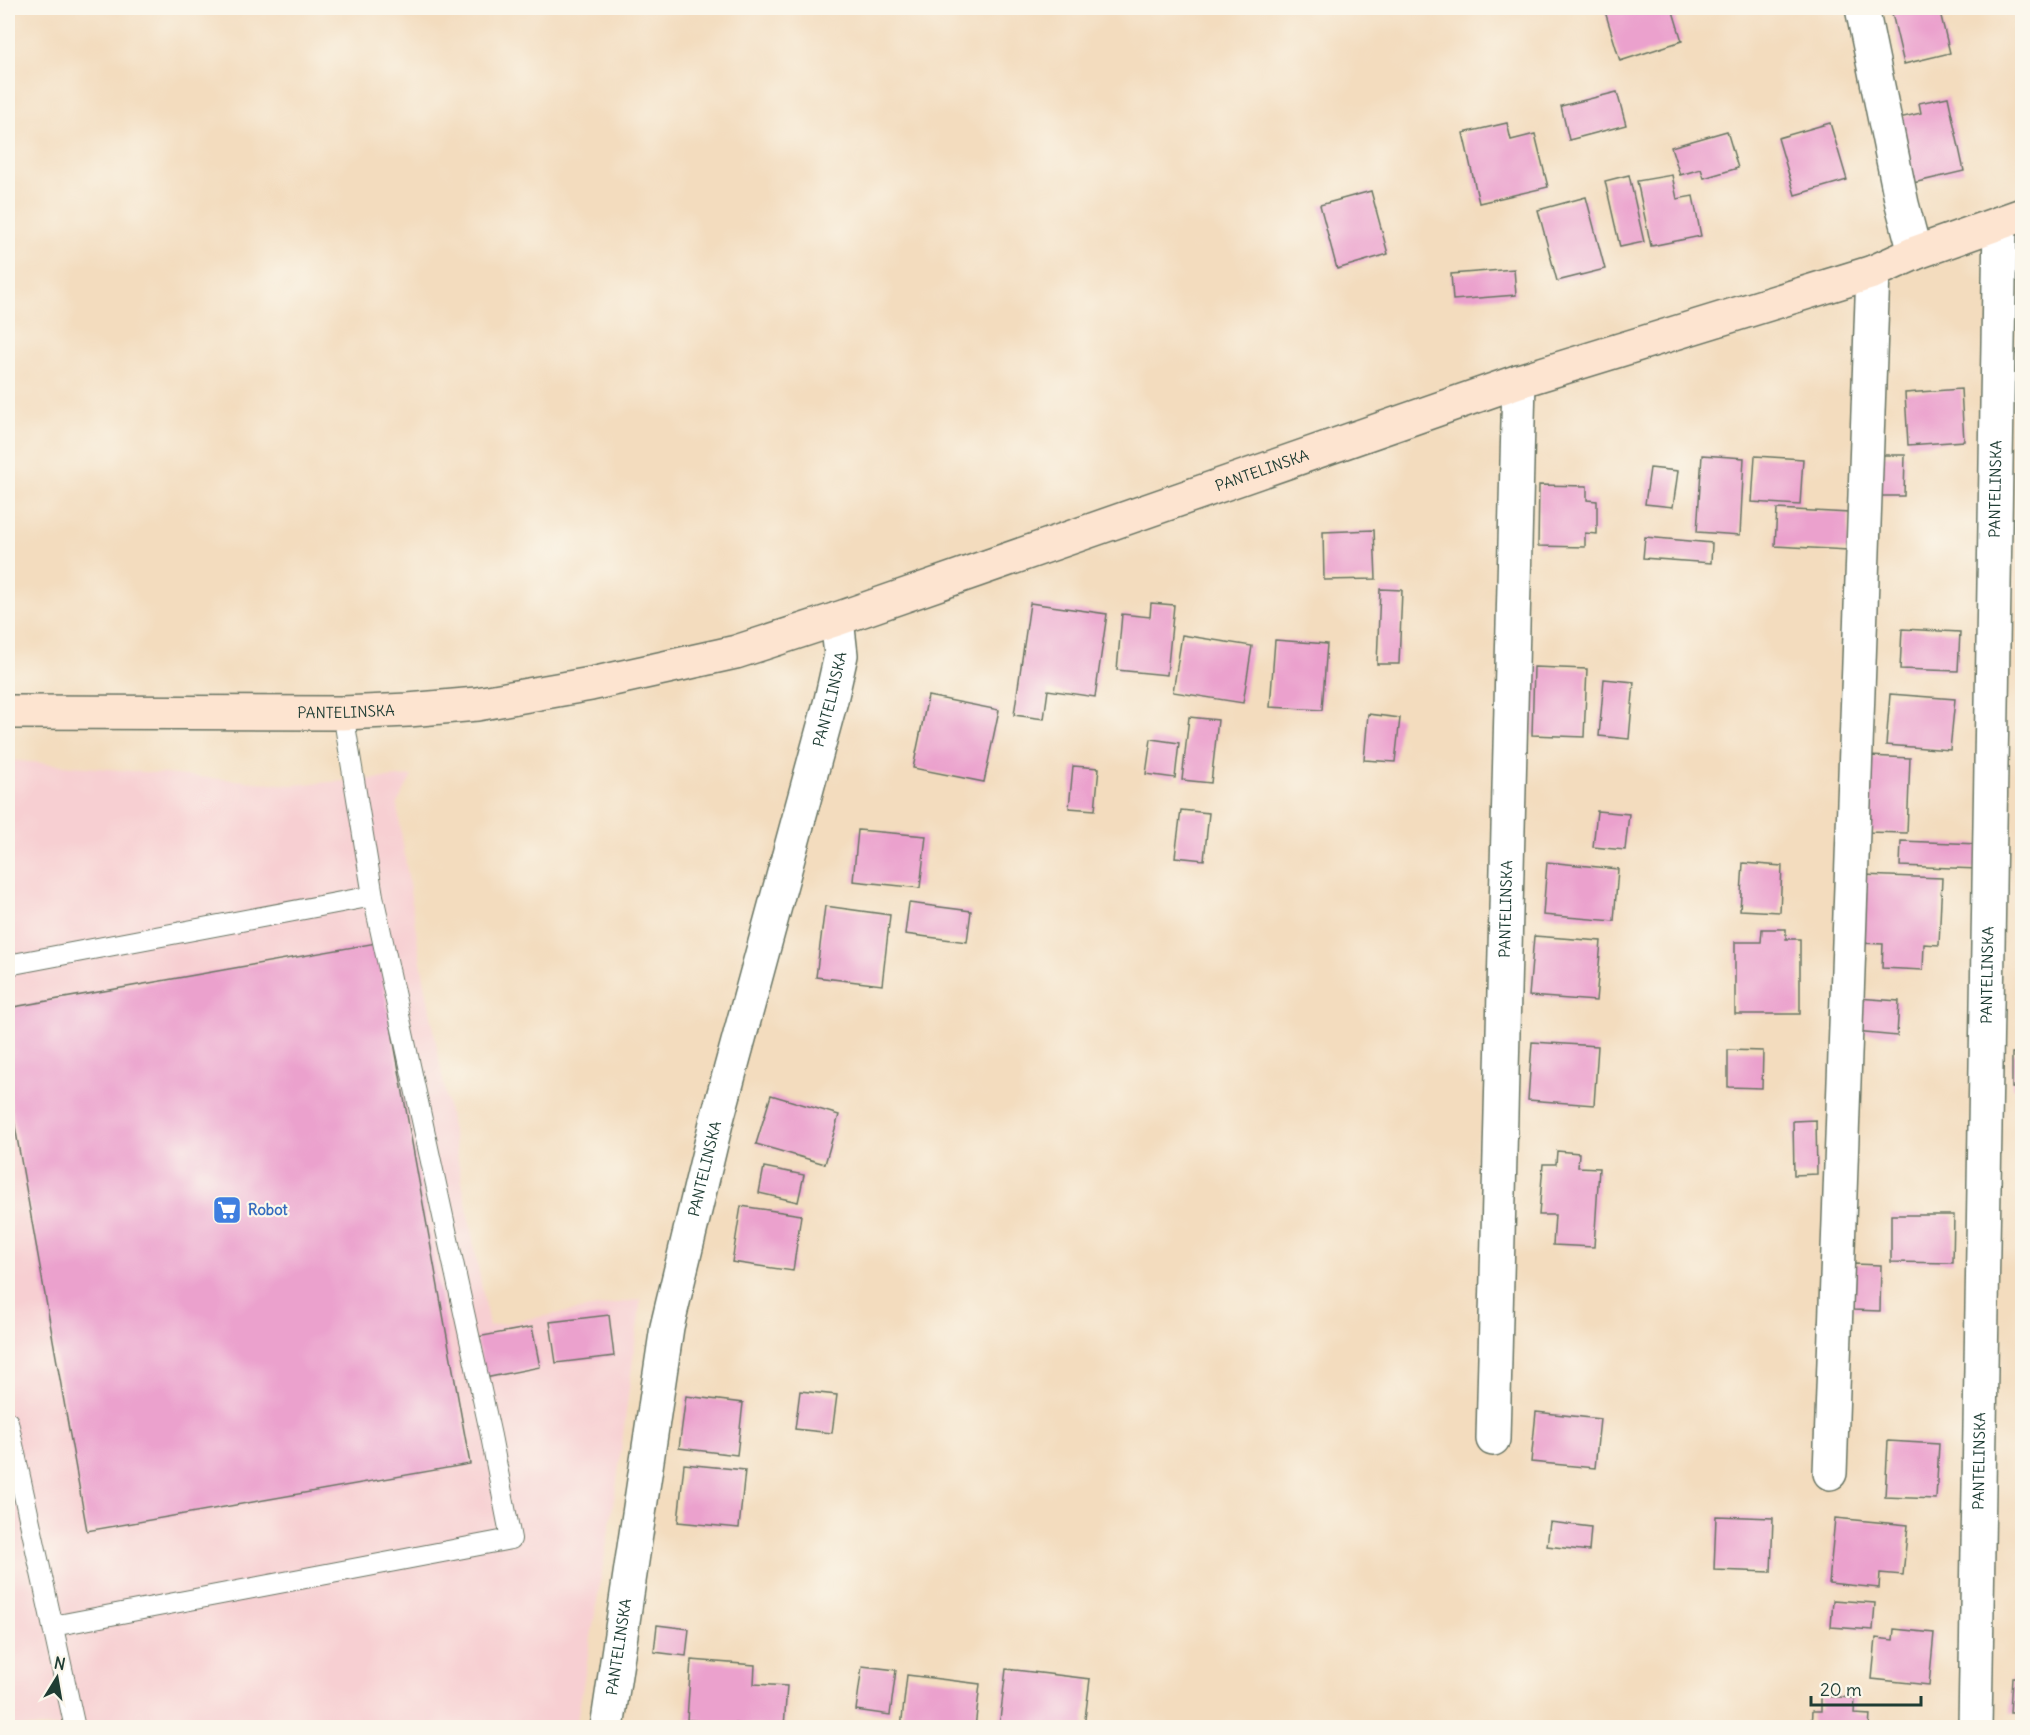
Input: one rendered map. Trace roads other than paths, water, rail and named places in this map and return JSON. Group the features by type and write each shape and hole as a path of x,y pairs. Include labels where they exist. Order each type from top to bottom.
{"main road":[{"name":"PANTELINSKA","path":"96,712 408,711 477,704 591,684 736,652 837,619 1519,381 1873,272 1915,253 2011,219"},
{"path":"8,701 96,712"},
{"path":"8,712 96,712"}],"street":[{"path":"1862,8 1902,204 1915,253"},
{"name":"PANTELINSKA","path":"1975,1728 2011,219"},
{"path":"1830,1473 1873,272"},
{"name":"PANTELINSKA","path":"1493,1438 1519,381"},
{"name":"PANTELINSKA","path":"607,1728 667,1327 716,1123 831,700 841,655 837,619"}],"lane":[{"path":"52,1626 511,1539 491,1436 373,896 343,713"},
{"path":"8,965 373,896"},
{"path":"8,1422 75,1728"}],"place":[{"name":"Robot","path":"227,1210"}]}
